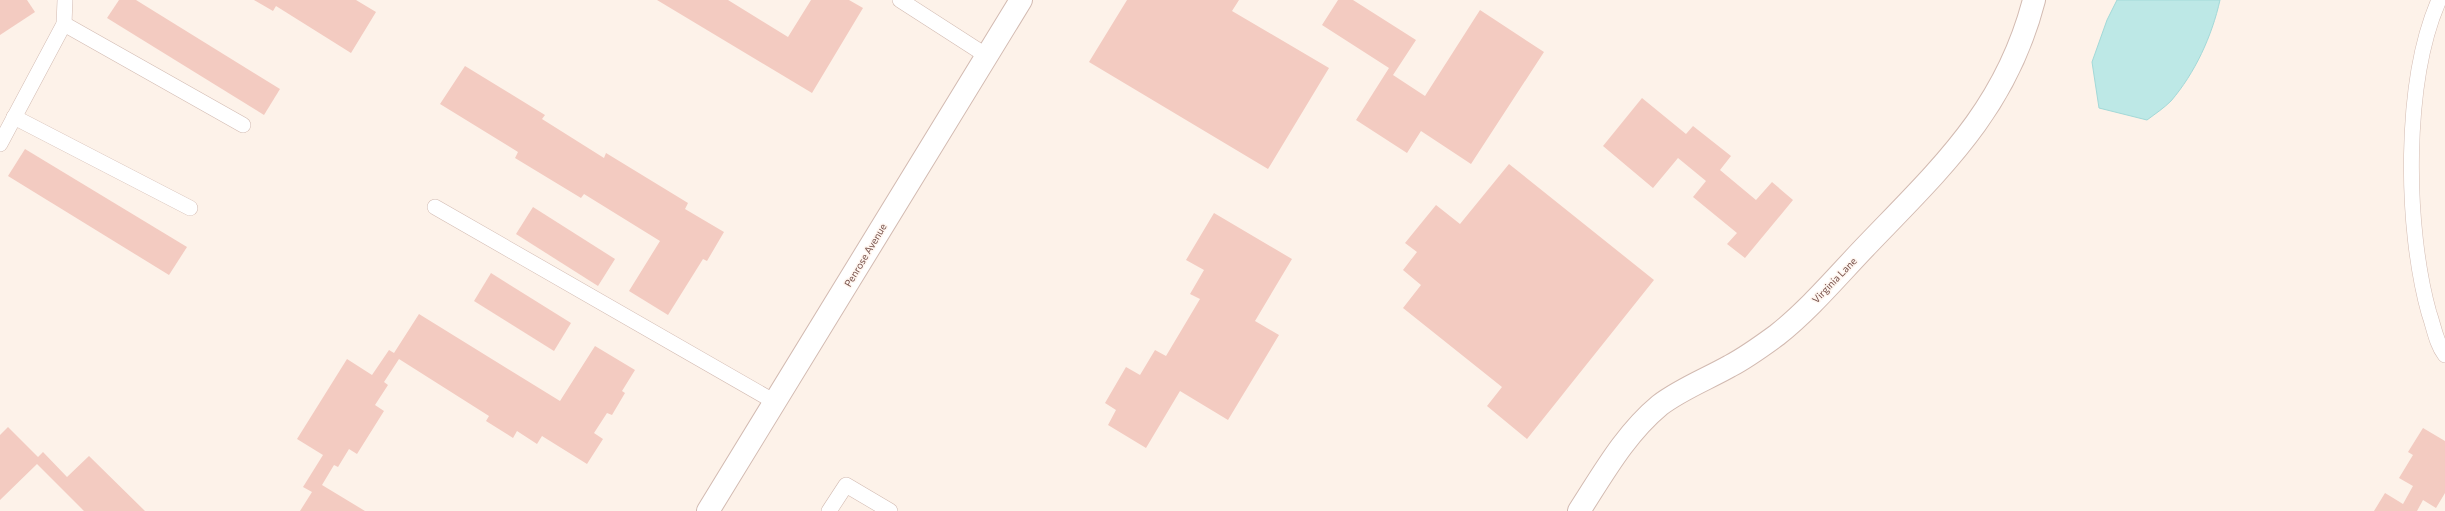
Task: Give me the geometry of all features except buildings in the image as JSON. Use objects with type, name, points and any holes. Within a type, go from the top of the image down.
[{"type":"street","name":"Penrose Avenue","points":[[708,511],[1021,0]]},
{"type":"street","name":"Virginia Lane","points":[[1579,511],[1619,448],[1646,418],[1661,404],[1707,377],[1729,367],[1778,334],[1808,307],[1964,142],[2005,80],[2028,24],[2034,0]]},
{"type":"lane","points":[[0,144],[64,24],[65,0]]},
{"type":"lane","points":[[900,0],[987,56]]},
{"type":"lane","points":[[2439,0],[2431,19],[2415,97],[2411,210],[2424,296],[2439,347],[2445,355]]},
{"type":"lane","points":[[64,24],[243,125]]},
{"type":"lane","points":[[14,117],[190,208]]},
{"type":"lane","points":[[435,207],[775,402]]},
{"type":"lane","points":[[829,511],[846,485],[890,511]]},
{"type":"water","points":[[2117,0],[2220,0],[2217,14],[2202,54],[2188,78],[2171,101],[2147,120],[2099,108],[2092,62],[2107,20]]}]
